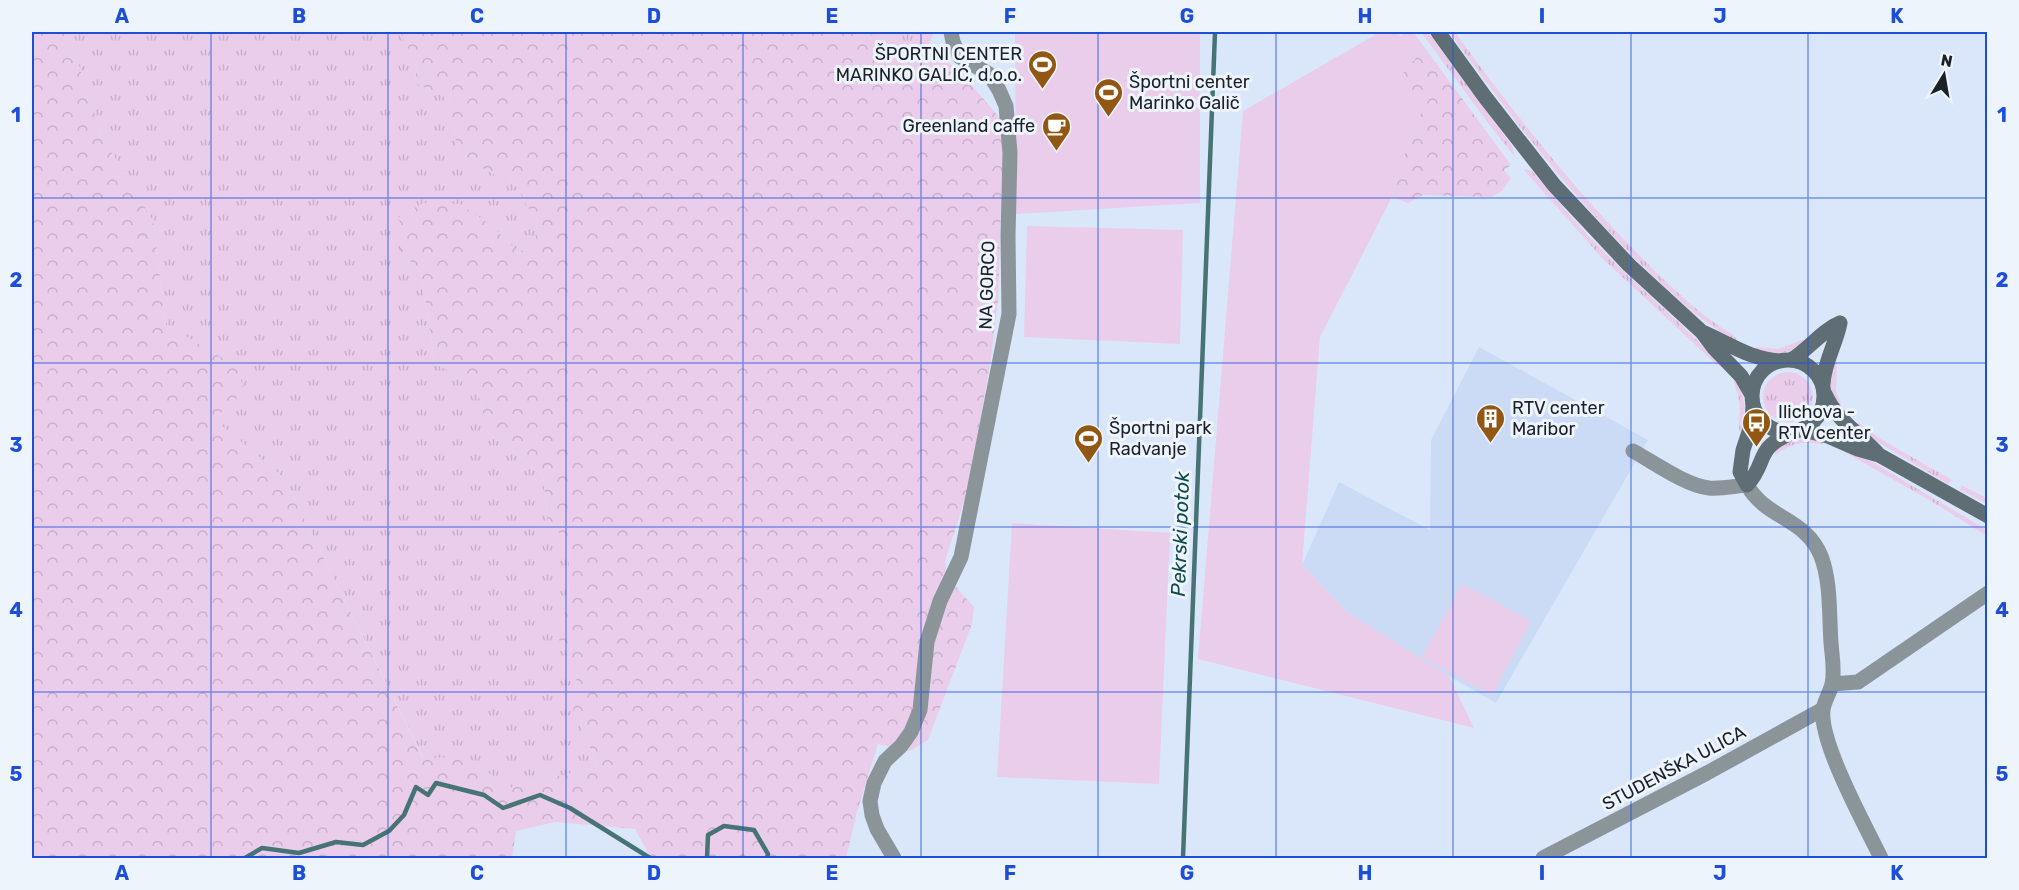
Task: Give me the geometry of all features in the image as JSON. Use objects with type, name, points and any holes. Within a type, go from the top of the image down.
[{"type":"main road","points":[[1438,32],[1498,114],[1562,193],[1629,265],[1702,332],[1741,376],[1758,417],[1767,426],[1778,431],[1828,436],[1879,455],[1988,516]]},
{"type":"main road","points":[[1840,323],[1828,357],[1824,389],[1819,416],[1797,432],[1778,439],[1769,446],[1759,463],[1757,474],[1747,485],[1740,472],[1743,450],[1752,423],[1755,383],[1761,372],[1770,365],[1786,361],[1809,348],[1829,327],[1840,323]]},
{"type":"main road","points":[[1702,332],[1753,357],[1802,362],[1811,367],[1818,374],[1836,416],[1879,455]]},
{"type":"street","name":"NA GORCO","points":[[894,858],[877,830],[870,801],[874,783],[885,761],[901,746],[911,732],[920,710],[927,642],[940,601],[961,557],[1010,314],[1008,236],[1010,153],[1006,106],[989,74],[960,57],[951,32]]},
{"type":"street","points":[[1633,451],[1702,487],[1747,485],[1762,505],[1799,526],[1817,548],[1826,578],[1833,658],[1832,684],[1823,709],[1826,733],[1838,768],[1881,858]]},
{"type":"street","points":[[1832,684],[1858,682],[1988,593]]},
{"type":"street","name":"STUDENŠKA ULICA","points":[[1543,858],[1707,773],[1823,709]]},
{"type":"shaded area","points":[[1479,347],[1648,440],[1496,703],[1347,612],[1302,565],[1339,482],[1430,530],[1431,440]]},
{"type":"green space","points":[[32,32],[68,32],[102,136],[153,221],[166,325],[235,365],[245,391],[214,419],[284,478],[423,758],[466,757],[510,788],[598,766],[573,710],[577,672],[553,629],[568,609],[570,543],[548,523],[543,475],[488,433],[478,392],[435,363],[421,272],[401,252],[399,217],[423,203],[460,204],[492,226],[518,252],[529,249],[535,239],[537,224],[516,186],[458,155],[449,99],[415,83],[417,66],[400,32],[853,32],[928,47],[968,81],[1000,118],[1003,145],[998,300],[991,359],[968,490],[945,561],[947,577],[974,607],[972,624],[928,740],[910,751],[878,744],[857,812],[846,858],[651,858],[635,829],[555,822],[516,831],[512,858],[32,858]]},
{"type":"green space","points":[[68,32],[400,32],[417,66],[415,83],[449,99],[458,155],[516,186],[537,224],[535,239],[529,249],[518,252],[492,226],[401,252],[421,272],[435,363],[478,392],[488,433],[543,475],[548,523],[570,543],[568,609],[553,629],[577,672],[573,710],[598,766],[510,788],[466,757],[424,759],[284,478],[214,419],[235,365],[166,325],[153,221],[102,136]]},
{"type":"green space","points":[[853,32],[934,32],[928,47]]},
{"type":"green space","name":"Športni center Marinko Galič","points":[[1015,32],[1200,32],[1200,203],[1016,214]]},
{"type":"green space","points":[[1380,32],[1393,32],[1401,36],[1405,32],[1413,32],[1425,48],[1403,72],[1421,113],[1396,175],[1392,197],[1320,337],[1302,565],[1347,612],[1449,676],[1474,728],[1198,659],[1243,111]]},
{"type":"green space","points":[[1421,32],[1428,32],[1513,147],[1514,156],[1488,123]]},
{"type":"green space","points":[[1449,32],[1455,32],[1527,128],[1604,218],[1674,289],[1703,315],[1733,335],[1738,343],[1712,327],[1688,308],[1616,239],[1541,153]]},
{"type":"green space","points":[[1425,48],[1511,165],[1504,170],[1511,178],[1502,191],[1491,197],[1423,195],[1408,203],[1392,197],[1396,175],[1421,113],[1403,72]]},
{"type":"green space","points":[[1525,169],[1532,171],[1608,256],[1685,328],[1722,367],[1717,365],[1602,258]]},
{"type":"green space","points":[[1027,226],[1183,230],[1180,344],[1024,337]]},
{"type":"green space","points":[[1802,340],[1806,342],[1781,353],[1769,353],[1754,348],[1778,349]]},
{"type":"green space","points":[[1836,361],[1836,391],[1844,413],[1830,388]]},
{"type":"green space","points":[[1788,372],[1806,379],[1813,397],[1806,415],[1788,422],[1770,415],[1763,397],[1770,379]]},
{"type":"green space","points":[[1734,378],[1741,391],[1744,404],[1742,434],[1739,430],[1738,394]]},
{"type":"green space","points":[[1855,423],[1859,423],[1882,440],[1952,480],[1948,484],[1869,437]]},
{"type":"green space","points":[[1810,438],[1826,442],[1798,444],[1787,447],[1777,454],[1772,453],[1790,441]]},
{"type":"green space","points":[[1839,449],[1859,454],[1987,530],[1987,536],[1931,501]]},
{"type":"green space","points":[[1961,485],[1987,498],[1987,504],[1960,490]]},
{"type":"green space","points":[[1012,523],[1170,533],[1159,784],[997,777]]},
{"type":"green space","points":[[1462,584],[1531,621],[1492,695],[1422,657]]},
{"type":"waterway","name":"Pekrski potok","points":[[1183,858],[1215,32]]},
{"type":"waterway","points":[[245,858],[262,848],[299,853],[336,842],[363,845],[389,831],[404,815],[416,787],[428,795],[436,783],[484,795],[503,808],[540,795],[570,808],[650,858]]},
{"type":"waterway","points":[[707,858],[708,835],[724,826],[754,830],[768,854],[767,858]]},
{"type":"place","name":"ŠPORTNI CENTER MARINKO GALIĆ, d.o.o.","points":[[1043,90]]},
{"type":"place","name":"Športni center Marinko Galič","points":[[1108,118]]},
{"type":"place","name":"Greenland caffe","points":[[1056,152]]},
{"type":"place","name":"RTV center Maribor","points":[[1491,444]]},
{"type":"place","name":"Ilichova - RTV center","points":[[1757,448]]},
{"type":"place","name":"Športni park Radvanje","points":[[1088,464]]}]
